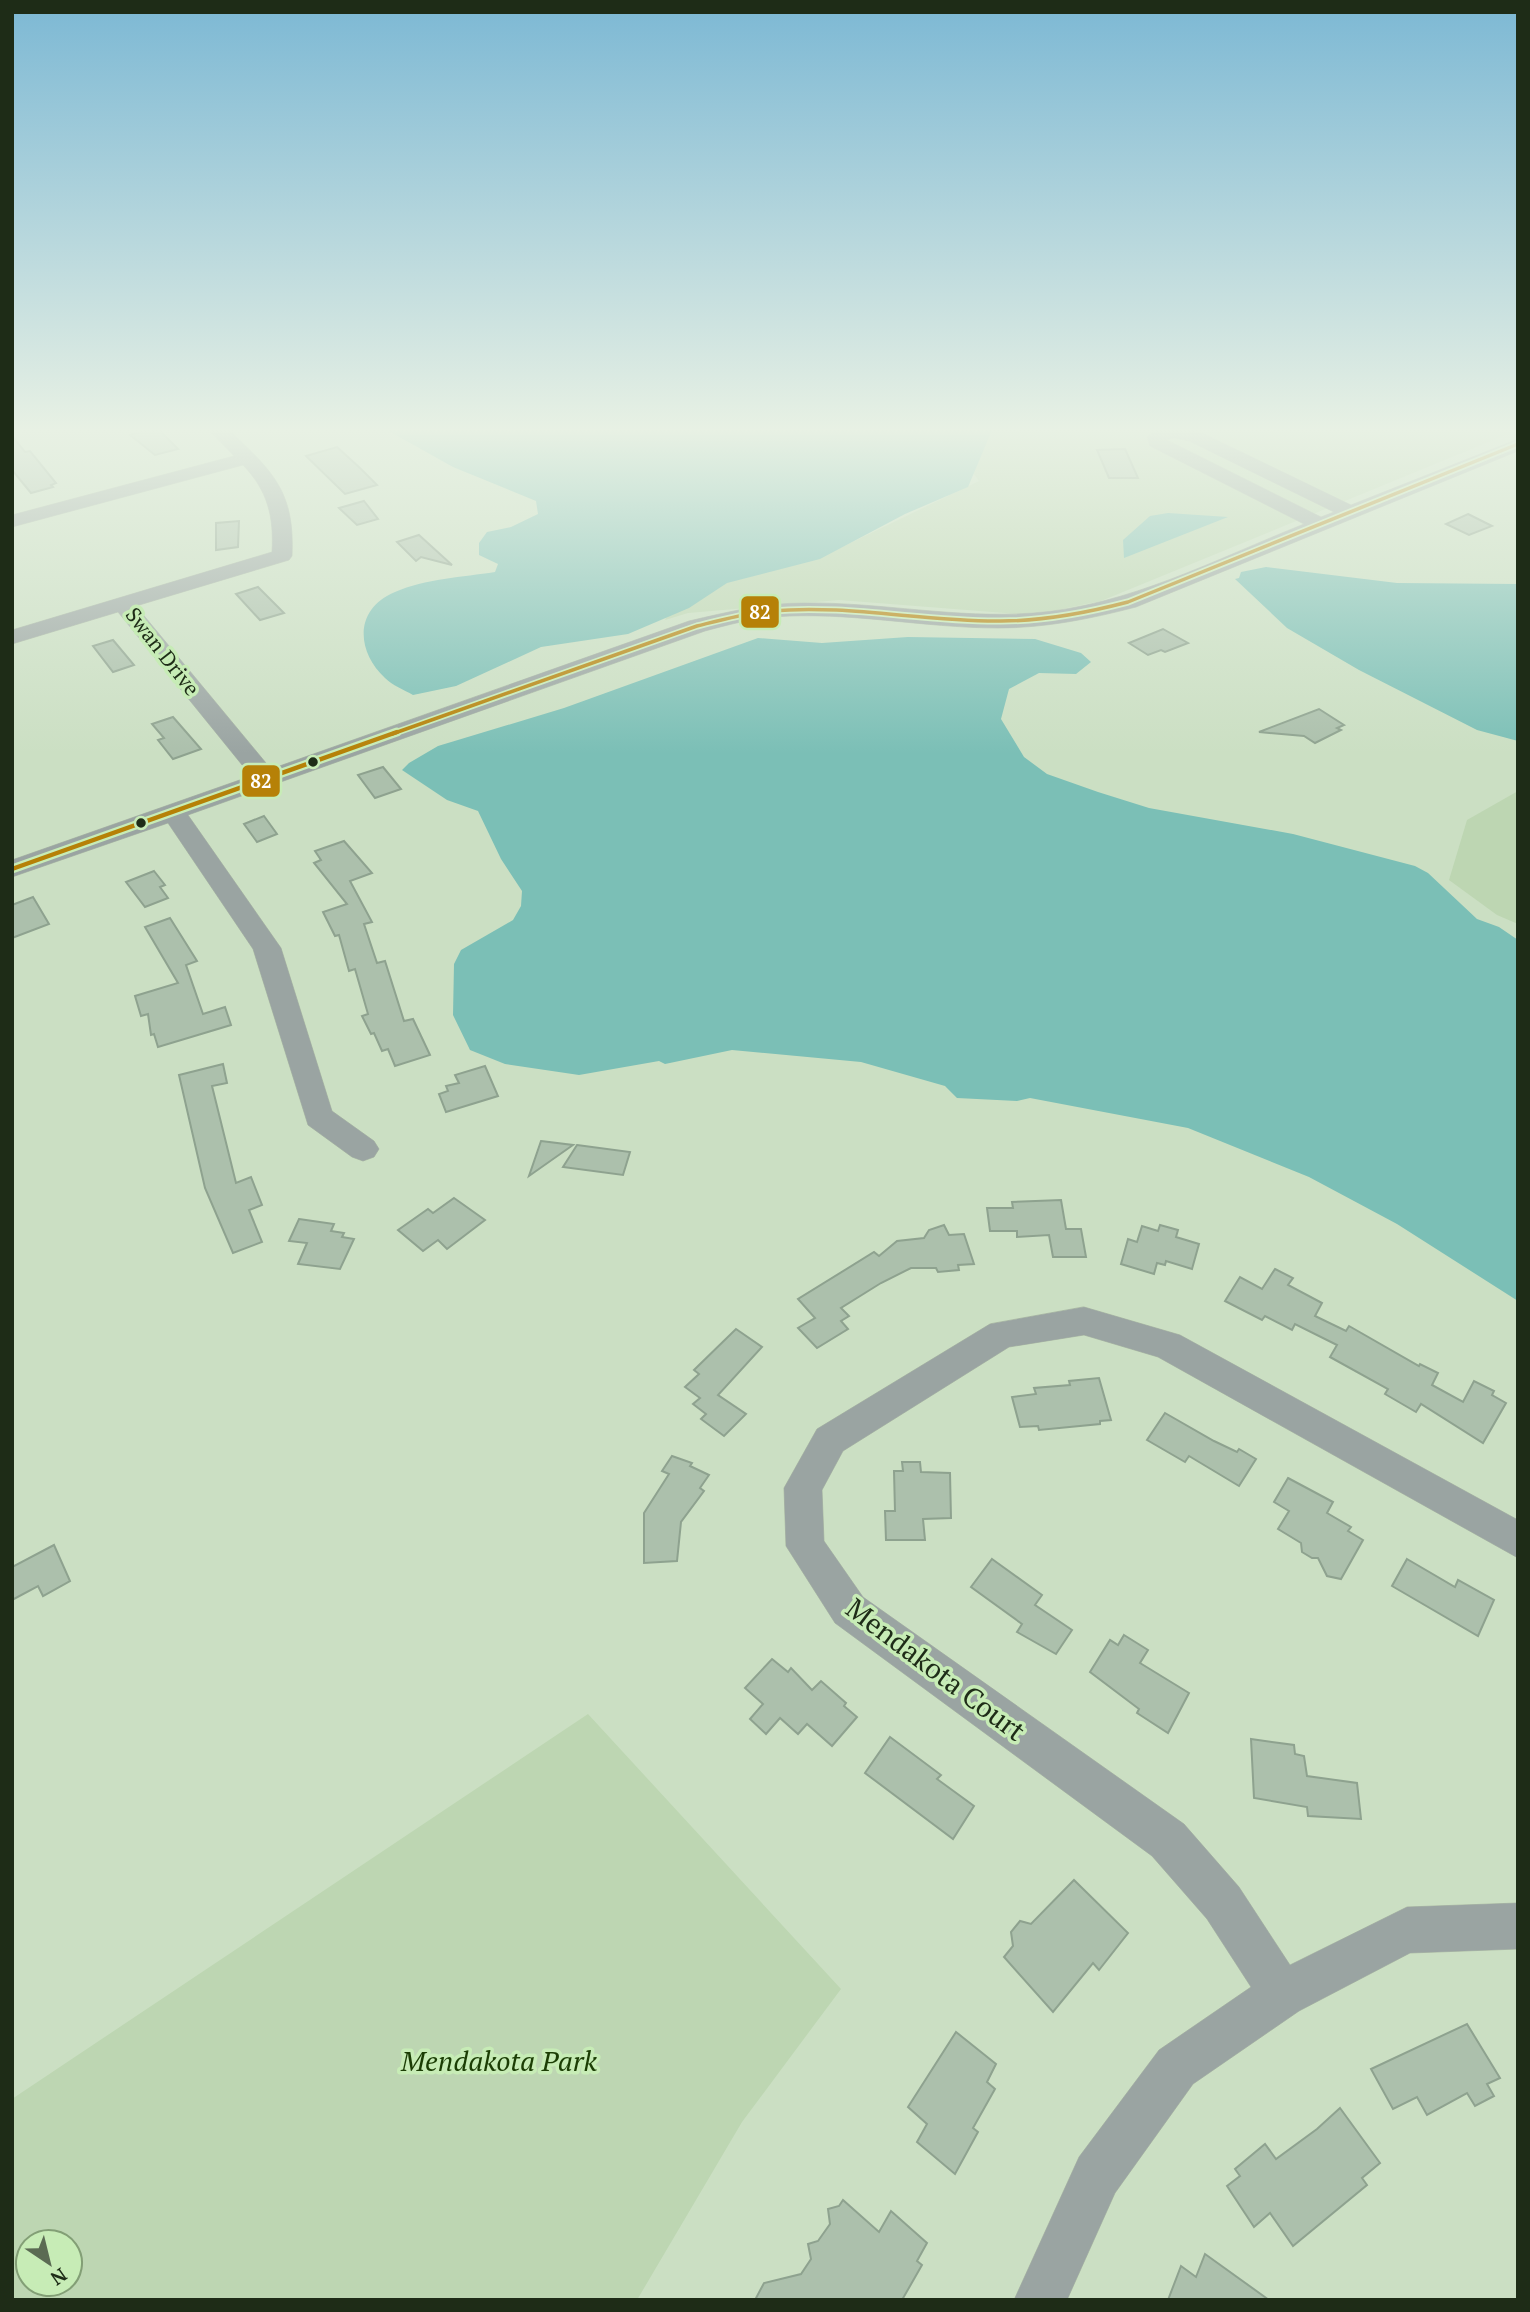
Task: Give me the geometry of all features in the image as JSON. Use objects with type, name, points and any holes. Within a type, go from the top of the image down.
[{"type":"street","name":"Swan Drive","points":[[266,779],[123,604],[282,556],[284,538]]},
{"type":"street","points":[[12,869],[697,626],[740,615],[818,609],[979,621],[1046,620],[1089,613],[1128,602],[1286,538]]},
{"type":"street","points":[[12,637],[123,604]]},
{"type":"street","points":[[173,812],[267,948],[319,1117],[363,1149]]},
{"type":"street","name":"Mendakota Court","points":[[1282,1994],[1223,1903],[1168,1840],[849,1610],[804,1546],[803,1488],[830,1440],[957,1360],[1002,1334],[1084,1321],[1168,1345],[1518,1540]]},
{"type":"street","points":[[1040,2300],[1097,2175],[1176,2067],[1282,1994],[1407,1930],[1518,1926]]},
{"type":"green space","points":[[861,538],[1255,538],[1101,601],[1057,610],[1019,614],[839,600],[688,613],[665,620],[684,581],[842,547]]},
{"type":"green space","points":[[1518,791],[1518,924],[1497,915],[1449,880],[1467,820]]},
{"type":"green space","name":"Mendakota Park","points":[[588,1714],[841,1989],[742,2122],[637,2300],[12,2300],[12,2099]]},
{"type":"water","points":[[483,538],[860,538],[820,559],[727,583],[689,608],[628,634],[541,647],[456,686],[413,695],[388,681],[375,667],[365,643],[366,620],[382,599],[395,592],[444,579],[495,572],[498,564],[479,555],[479,543]]},
{"type":"water","points":[[1125,538],[1175,538],[1124,558],[1123,540]]},
{"type":"water","points":[[1266,567],[1397,583],[1518,584],[1518,741],[1477,730],[1359,670],[1287,628],[1235,579],[1239,578],[1241,572]]},
{"type":"water","points":[[908,637],[1035,639],[1081,653],[1091,662],[1076,674],[1039,673],[1009,689],[1001,719],[1024,757],[1047,774],[1149,808],[1293,834],[1415,866],[1428,873],[1477,919],[1499,927],[1518,940],[1518,1301],[1397,1224],[1309,1177],[1188,1128],[1030,1098],[1017,1101],[957,1098],[945,1086],[861,1062],[732,1050],[665,1064],[659,1061],[579,1075],[505,1064],[470,1050],[453,1015],[454,964],[461,950],[513,920],[521,906],[522,891],[501,859],[478,811],[447,800],[402,770],[409,763],[438,746],[564,708],[758,638],[822,643]]},
{"type":"building","points":[[216,538],[238,538],[238,547],[216,550]]},
{"type":"building","points":[[422,538],[452,565],[421,557],[416,561],[397,542]]},
{"type":"building","points":[[258,587],[284,613],[260,620],[236,594]]},
{"type":"building","points":[[1163,629],[1188,643],[1148,655],[1129,643]]},
{"type":"building","points":[[113,640],[134,665],[113,672],[93,646]]},
{"type":"building","points":[[1319,709],[1344,725],[1337,728],[1341,730],[1315,743],[1304,736],[1259,732]]},
{"type":"building","points":[[173,717],[201,749],[173,759],[158,740],[164,738],[152,724]]},
{"type":"building","points":[[383,767],[401,789],[375,798],[358,775]]},
{"type":"building","points":[[264,816],[277,834],[257,842],[244,824]]},
{"type":"building","points":[[344,841],[372,873],[350,881],[372,922],[364,924],[377,963],[385,961],[404,1021],[413,1019],[430,1055],[395,1066],[388,1049],[382,1051],[362,1016],[368,1014],[355,969],[349,971],[339,935],[335,936],[323,912],[347,904],[314,863],[321,860],[315,851]]},
{"type":"building","points":[[154,871],[165,885],[160,887],[168,898],[145,907],[126,882]]},
{"type":"building","points":[[33,897],[49,924],[12,938],[12,905]]},
{"type":"building","points":[[170,918],[197,961],[186,965],[203,1014],[225,1007],[231,1025],[158,1047],[154,1034],[151,1035],[148,1014],[141,1016],[135,996],[178,983],[145,927]]},
{"type":"building","points":[[223,1064],[227,1083],[212,1086],[236,1183],[251,1177],[262,1205],[249,1210],[262,1242],[233,1253],[205,1188],[179,1075]]},
{"type":"building","points":[[485,1066],[498,1096],[446,1112],[439,1094],[448,1091],[446,1086],[459,1083],[455,1075]]},
{"type":"building","points":[[541,1141],[573,1145],[529,1176]]},
{"type":"building","points":[[577,1145],[630,1152],[623,1175],[563,1167]]},
{"type":"building","points":[[454,1198],[485,1220],[447,1249],[438,1240],[423,1251],[398,1230],[428,1209],[433,1213]]},
{"type":"building","points":[[1061,1200],[1066,1229],[1081,1229],[1086,1257],[1053,1257],[1049,1235],[1017,1237],[1017,1231],[990,1231],[987,1208],[1013,1208],[1012,1202]]},
{"type":"building","points":[[299,1219],[334,1224],[331,1231],[344,1233],[342,1237],[354,1239],[340,1269],[298,1264],[307,1243],[289,1241]]},
{"type":"building","points":[[944,1225],[949,1235],[964,1234],[974,1264],[958,1265],[959,1270],[938,1272],[936,1268],[911,1268],[881,1283],[841,1308],[849,1316],[841,1321],[848,1329],[817,1348],[798,1328],[815,1318],[798,1299],[874,1252],[879,1256],[897,1241],[924,1238],[929,1230]]},
{"type":"building","points":[[1160,1225],[1178,1230],[1176,1237],[1199,1244],[1192,1269],[1166,1261],[1165,1265],[1157,1263],[1154,1274],[1121,1264],[1128,1239],[1137,1242],[1142,1226],[1158,1231]]},
{"type":"building","points":[[1275,1269],[1293,1278],[1288,1285],[1322,1303],[1315,1316],[1346,1331],[1349,1326],[1419,1366],[1420,1364],[1438,1373],[1432,1385],[1463,1402],[1474,1381],[1494,1391],[1492,1395],[1506,1403],[1483,1443],[1421,1404],[1416,1412],[1385,1394],[1388,1389],[1330,1357],[1337,1345],[1295,1324],[1292,1330],[1265,1316],[1262,1320],[1225,1301],[1240,1277],[1262,1289]]},
{"type":"building","points":[[736,1329],[762,1347],[718,1395],[746,1414],[724,1436],[701,1419],[706,1414],[693,1404],[700,1398],[685,1387],[699,1374],[694,1370]]},
{"type":"building","points":[[1099,1378],[1111,1420],[1100,1421],[1100,1424],[1039,1430],[1038,1426],[1020,1427],[1012,1397],[1036,1394],[1034,1388],[1070,1385],[1069,1381]]},
{"type":"building","points":[[1165,1413],[1214,1441],[1237,1452],[1239,1449],[1256,1459],[1239,1486],[1189,1456],[1185,1462],[1147,1440]]},
{"type":"building","points":[[672,1456],[692,1463],[690,1466],[709,1475],[700,1488],[704,1491],[681,1522],[677,1561],[644,1563],[644,1513],[669,1474],[662,1471]]},
{"type":"building","points":[[902,1462],[920,1462],[921,1472],[950,1473],[951,1518],[923,1519],[925,1540],[886,1540],[885,1511],[895,1511],[894,1471],[903,1471]]},
{"type":"building","points":[[1288,1478],[1333,1502],[1327,1513],[1351,1527],[1348,1531],[1363,1540],[1341,1579],[1327,1576],[1318,1558],[1312,1558],[1302,1552],[1301,1543],[1278,1529],[1289,1511],[1274,1502]]},
{"type":"building","points":[[54,1545],[70,1581],[43,1596],[38,1586],[12,1600],[12,1567]]},
{"type":"building","points":[[992,1559],[1042,1595],[1035,1605],[1072,1630],[1056,1654],[1017,1632],[1022,1624],[971,1587]]},
{"type":"building","points":[[1407,1559],[1455,1587],[1458,1580],[1494,1600],[1478,1636],[1392,1586]]},
{"type":"building","points":[[1124,1635],[1148,1650],[1140,1663],[1189,1693],[1168,1733],[1137,1713],[1139,1709],[1090,1672],[1110,1640],[1118,1645]]},
{"type":"building","points":[[772,1659],[788,1672],[791,1668],[812,1690],[821,1681],[846,1703],[844,1706],[857,1717],[832,1746],[807,1724],[798,1734],[780,1718],[766,1734],[750,1719],[763,1704],[745,1688]]},
{"type":"building","points":[[890,1737],[941,1775],[937,1779],[974,1806],[953,1839],[865,1773]]},
{"type":"building","points":[[1251,1739],[1294,1745],[1295,1754],[1304,1756],[1307,1776],[1357,1783],[1361,1819],[1308,1816],[1307,1807],[1254,1798]]},
{"type":"building","points":[[1074,1880],[1128,1933],[1099,1970],[1093,1963],[1053,2012],[1004,1957],[1013,1946],[1011,1932],[1020,1921],[1031,1924]]},
{"type":"building","points":[[1467,2024],[1500,2078],[1487,2084],[1494,2096],[1475,2106],[1467,2093],[1427,2115],[1417,2097],[1393,2109],[1371,2069]]},
{"type":"building","points":[[956,2032],[996,2064],[987,2082],[995,2089],[973,2128],[978,2132],[955,2174],[917,2142],[927,2124],[908,2107]]},
{"type":"building","points":[[1340,2108],[1380,2163],[1362,2178],[1367,2185],[1293,2246],[1270,2213],[1254,2227],[1227,2186],[1240,2176],[1235,2169],[1265,2144],[1276,2159]]},
{"type":"building","points":[[843,2200],[879,2232],[891,2211],[927,2243],[917,2261],[922,2265],[902,2300],[755,2300],[764,2283],[801,2274],[811,2259],[808,2244],[818,2241],[830,2224],[828,2209],[839,2206]]},
{"type":"building","points":[[1205,2254],[1269,2300],[1168,2300],[1181,2266],[1196,2277]]},
{"type":"transit line","name":"82","points":[[12,869],[697,626],[749,614],[806,609],[954,620],[1055,618],[1128,602],[1286,538]]}]
